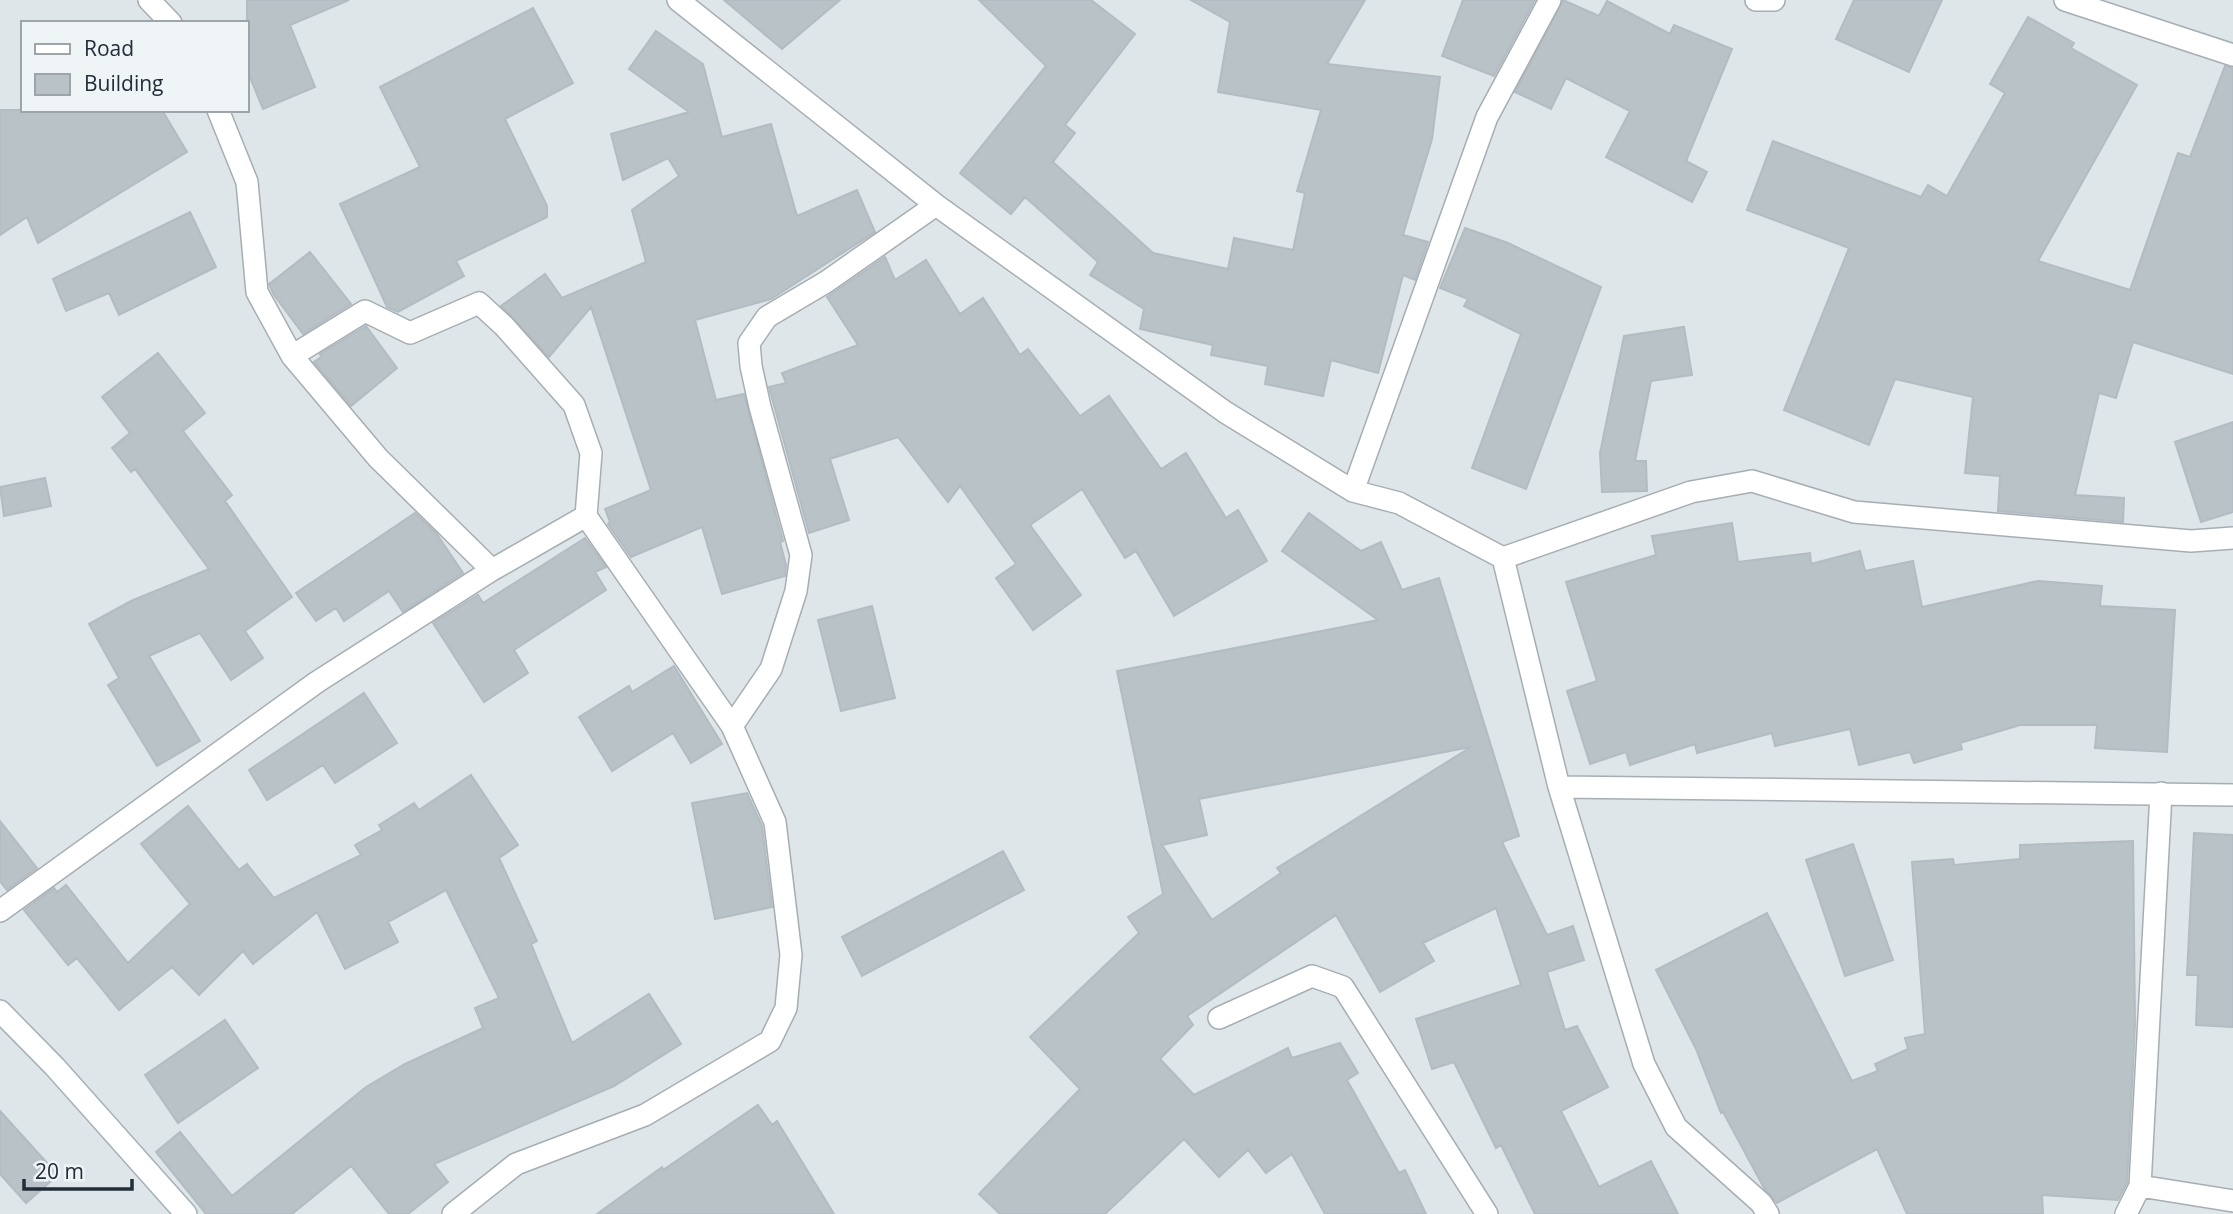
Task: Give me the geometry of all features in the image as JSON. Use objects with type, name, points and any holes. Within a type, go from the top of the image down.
[{"type":"street","points":[[149,0],[169,21]]},
{"type":"street","points":[[678,0],[936,205],[1224,412],[1353,491],[1399,503],[1503,558],[1690,492],[1752,481],[1854,512],[2191,541],[2233,538]]},
{"type":"street","points":[[1353,491],[1487,117],[1550,0]]},
{"type":"street","points":[[1756,0],[1774,0]]},
{"type":"street","points":[[2065,0],[2233,55]]},
{"type":"street","points":[[219,112],[247,182],[257,292],[292,356],[378,458],[492,570]]},
{"type":"street","points":[[732,726],[771,669],[796,591],[801,555],[760,407],[749,343],[767,317],[826,282],[936,205]]},
{"type":"street","points":[[292,356],[365,311],[410,333],[479,303],[504,326],[574,405],[591,453],[586,516],[732,726],[775,822],[789,941],[786,1008],[770,1041],[645,1115],[516,1164],[453,1214]]},
{"type":"street","points":[[0,911],[317,682],[492,570],[586,516]]},
{"type":"street","points":[[1503,558],[1559,787],[1644,1064],[1676,1127],[1761,1203],[1768,1214]]},
{"type":"street","points":[[1559,787],[2233,795]]},
{"type":"street","points":[[2126,1214],[2140,1186],[2161,793]]},
{"type":"street","points":[[1219,1018],[1312,976],[1343,987],[1487,1214]]},
{"type":"street","points":[[0,1011],[55,1067],[186,1214]]},
{"type":"street","points":[[2140,1186],[2233,1201]]},
{"type":"building","points":[[247,0],[349,0],[290,25],[315,87],[263,109],[248,72]]},
{"type":"building","points":[[724,0],[840,0],[782,49]]},
{"type":"building","points":[[979,0],[1091,0],[1135,34],[1065,125],[1075,133],[1053,162],[1153,253],[1228,269],[1234,238],[1293,250],[1305,193],[1297,191],[1321,110],[1218,92],[1230,22],[1191,0],[1365,0],[1327,64],[1440,77],[1432,139],[1403,235],[1428,242],[1415,280],[1403,275],[1378,373],[1331,360],[1323,396],[1265,384],[1268,366],[1211,355],[1213,345],[1140,329],[1144,309],[1090,275],[1098,262],[1025,197],[1011,214],[960,173],[1046,66]]},
{"type":"building","points":[[1463,0],[1535,0],[1494,76],[1442,56]]},
{"type":"building","points":[[1563,0],[1599,16],[1607,1],[1670,34],[1674,25],[1732,49],[1686,161],[1707,172],[1692,202],[1606,157],[1630,111],[1566,78],[1551,109],[1515,92]]},
{"type":"building","points":[[1854,0],[1942,0],[1909,72],[1836,39]]},
{"type":"building","points":[[533,8],[573,83],[505,119],[547,206],[547,217],[456,261],[464,276],[398,312],[387,307],[340,204],[420,167],[380,87]]},
{"type":"building","points":[[2028,17],[2074,43],[2071,48],[2137,85],[2038,261],[2130,290],[2178,153],[2190,157],[2225,66],[2233,68],[2233,374],[2133,342],[2116,398],[2099,393],[2075,495],[2124,498],[2123,522],[1998,511],[2000,476],[1965,473],[1973,397],[1895,379],[1869,445],[1784,410],[1849,248],[1747,210],[1773,141],[1921,197],[1928,185],[1947,196],[2005,93],[1990,84]]},
{"type":"building","points":[[656,31],[703,64],[722,137],[771,124],[797,216],[857,190],[875,232],[771,299],[695,320],[716,400],[744,394],[783,541],[780,542],[786,565],[785,576],[722,594],[702,527],[631,557],[608,524],[610,522],[605,509],[651,490],[591,307],[549,357],[501,306],[545,274],[562,298],[646,262],[632,210],[679,176],[668,158],[623,180],[611,134],[689,112],[629,69]]},
{"type":"building","points":[[0,110],[163,112],[187,152],[38,243],[27,217],[0,235]]},
{"type":"building","points":[[190,212],[216,267],[119,315],[109,293],[66,311],[53,279]]},
{"type":"building","points":[[1465,228],[1508,243],[1601,287],[1526,489],[1472,468],[1521,334],[1464,306],[1468,299],[1440,288]]},
{"type":"building","points":[[310,252],[351,304],[303,334],[269,284]]},
{"type":"building","points":[[885,257],[895,280],[926,260],[960,314],[983,298],[1020,355],[1028,349],[1080,416],[1109,396],[1161,469],[1186,453],[1226,518],[1238,510],[1267,561],[1174,616],[1136,551],[1125,558],[1082,489],[1030,525],[1081,595],[1033,630],[996,578],[1016,564],[960,486],[948,502],[898,437],[830,459],[849,520],[809,533],[769,387],[786,383],[782,373],[858,345],[827,297]]},
{"type":"building","points":[[366,326],[397,368],[351,406],[314,362],[321,357],[320,354]]},
{"type":"building","points":[[1684,327],[1692,375],[1651,381],[1635,461],[1646,461],[1647,491],[1602,492],[1600,453],[1624,336]]},
{"type":"building","points":[[158,353],[205,413],[183,431],[232,495],[225,501],[292,597],[245,631],[263,658],[231,680],[200,633],[149,656],[200,741],[157,766],[108,685],[119,678],[89,624],[131,601],[209,569],[135,469],[131,472],[112,448],[130,433],[102,397]]},
{"type":"building","points":[[2233,422],[2233,512],[2201,522],[2175,442]]},
{"type":"building","points":[[45,478],[51,506],[4,516],[0,487]]},
{"type":"building","points":[[415,513],[436,533],[463,573],[403,612],[389,591],[344,621],[336,608],[316,621],[296,593]]},
{"type":"building","points":[[1309,513],[1361,551],[1381,542],[1402,590],[1439,578],[1519,836],[1502,842],[1547,935],[1573,926],[1584,960],[1547,972],[1565,1030],[1577,1026],[1608,1087],[1561,1111],[1599,1187],[1651,1161],[1678,1214],[1535,1214],[1501,1145],[1496,1148],[1454,1062],[1432,1069],[1416,1019],[1521,985],[1496,908],[1423,943],[1434,961],[1380,992],[1336,915],[1187,1016],[1193,1025],[1160,1059],[1194,1095],[1288,1048],[1292,1058],[1340,1043],[1358,1073],[1347,1080],[1399,1173],[1405,1170],[1426,1214],[1325,1214],[1292,1154],[1266,1173],[1248,1150],[1219,1177],[1184,1139],[1105,1214],[1000,1214],[979,1194],[1080,1089],[1030,1037],[1139,933],[1128,917],[1163,894],[1117,671],[1378,620],[1282,551]],"holes":[[[1471,747],[1277,868],[1281,873],[1212,920],[1162,845],[1207,835],[1199,799]]]},
{"type":"building","points":[[1732,523],[1738,562],[1810,553],[1811,564],[1860,551],[1865,571],[1913,561],[1922,607],[2038,581],[2102,586],[2100,606],[2175,610],[2167,752],[2095,748],[2097,725],[2020,725],[1960,743],[1962,749],[1914,763],[1910,752],[1859,765],[1850,729],[1775,746],[1772,733],[1697,753],[1695,744],[1630,765],[1626,752],[1590,764],[1567,691],[1597,681],[1566,582],[1656,555],[1652,536]]},
{"type":"building","points":[[585,538],[606,567],[595,572],[606,590],[514,650],[528,673],[484,702],[433,623],[478,595],[483,603]]},
{"type":"building","points":[[872,606],[895,698],[841,711],[818,620]]},
{"type":"building","points":[[674,666],[722,744],[691,763],[673,733],[612,771],[579,717],[629,686],[632,692]]},
{"type":"building","points":[[364,693],[397,743],[335,783],[323,765],[267,800],[249,770]]},
{"type":"building","points":[[471,775],[518,845],[499,858],[537,941],[531,944],[572,1043],[649,994],[681,1044],[614,1086],[434,1164],[448,1182],[408,1214],[389,1214],[351,1166],[292,1214],[206,1214],[156,1152],[180,1132],[232,1196],[366,1087],[405,1064],[483,1028],[475,1008],[499,998],[446,890],[388,922],[398,942],[345,969],[317,912],[253,964],[243,951],[199,995],[172,967],[119,1010],[77,958],[68,965],[24,910],[54,888],[57,892],[66,885],[128,963],[190,904],[141,844],[188,806],[239,870],[247,864],[274,898],[361,855],[355,845],[382,830],[379,825],[414,803],[419,810]]},
{"type":"building","points":[[747,793],[762,826],[772,907],[715,919],[692,803]]},
{"type":"building","points":[[0,821],[37,868],[7,890],[0,881]]},
{"type":"building","points":[[2194,833],[2233,835],[2233,1027],[2196,1025],[2198,975],[2187,975]]},
{"type":"building","points":[[2133,841],[2135,1025],[2127,1183],[2118,1200],[2042,1195],[2043,1214],[1907,1214],[1877,1149],[1777,1203],[1764,1188],[1723,1112],[1721,1113],[1696,1049],[1656,970],[1767,913],[1852,1081],[1878,1071],[1875,1064],[1908,1049],[1905,1038],[1925,1034],[1912,862],[1953,859],[1954,865],[2020,859],[2020,845]]},
{"type":"building","points":[[1853,844],[1893,960],[1845,976],[1806,860]]},
{"type":"building","points":[[1003,851],[1024,890],[862,976],[842,937]]},
{"type":"building","points":[[225,1020],[258,1068],[178,1123],[145,1075]]},
{"type":"building","points":[[758,1105],[772,1125],[777,1121],[834,1214],[597,1214],[662,1167],[663,1170]]},
{"type":"building","points":[[0,1111],[58,1175],[26,1203],[0,1174]]}]
